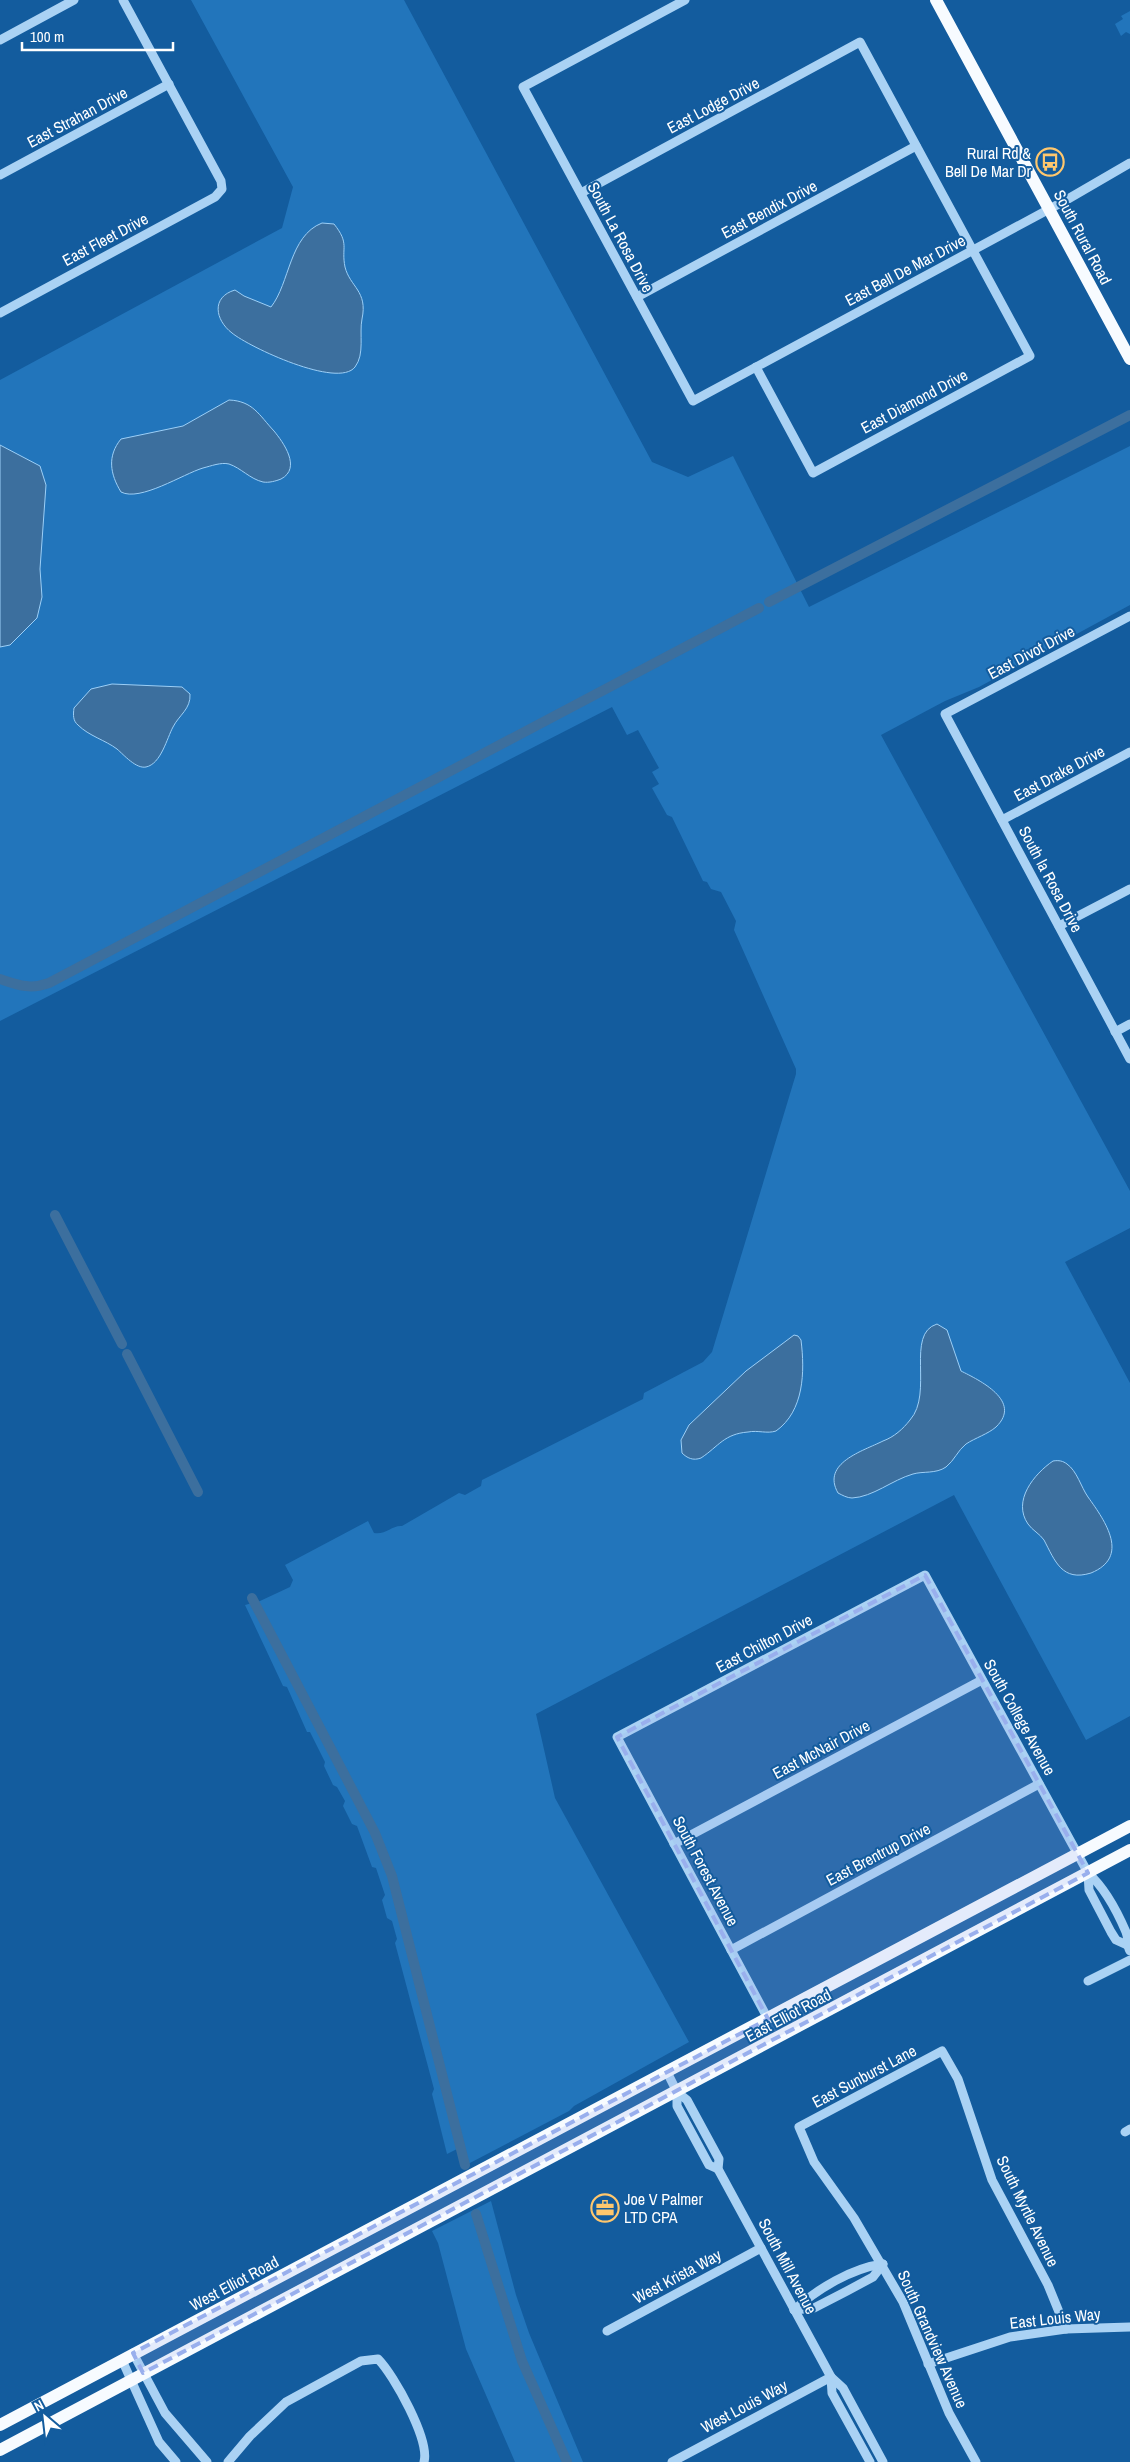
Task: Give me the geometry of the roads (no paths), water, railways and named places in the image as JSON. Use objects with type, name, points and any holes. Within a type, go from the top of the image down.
[{"type":"main road","name":"South Rural Road","points":[[936,0],[1130,359]]},
{"type":"main road","name":"East Elliot Road","points":[[483,2171],[1130,1826]]},
{"type":"main road","name":"East Elliot Road","points":[[143,2373],[460,2207],[1130,1850]]},
{"type":"main road","name":"West Elliot Road","points":[[0,2425],[483,2171]]},
{"type":"main road","points":[[0,2450],[143,2373]]},
{"type":"street","points":[[0,40],[74,0]]},
{"type":"street","points":[[123,0],[169,84]]},
{"type":"street","name":"South La Rosa Drive","points":[[685,0],[523,87],[693,401]]},
{"type":"street","name":"East Lodge Drive","points":[[581,193],[860,42],[916,146]]},
{"type":"street","name":"East Strahan Drive","points":[[0,175],[169,84]]},
{"type":"street","name":"East Fleet Drive","points":[[0,313],[214,197],[222,189],[221,181],[169,84]]},
{"type":"street","points":[[916,146],[972,250]]},
{"type":"street","name":"East Bendix Drive","points":[[637,297],[916,146]]},
{"type":"street","name":"East Bell De Mar Drive","points":[[693,401],[1049,209],[1130,163]]},
{"type":"street","name":"East Diamond Drive","points":[[756,367],[813,473],[1030,356],[972,250]]},
{"type":"street","name":"East Divot Drive","points":[[945,714],[1130,616]]},
{"type":"street","name":"South la Rosa Drive","points":[[945,714],[1130,1059]]},
{"type":"street","name":"East Drake Drive","points":[[1002,820],[1130,752]]},
{"type":"street","points":[[1059,926],[1130,889]]},
{"type":"street","points":[[1116,1032],[1130,1024]]},
{"type":"street","name":"South College Avenue","points":[[925,1576],[1088,1873],[1100,1884],[1127,1935],[1128,1948]]},
{"type":"street","name":"East Chilton Drive","points":[[617,1738],[925,1576]]},
{"type":"street","name":"East McNair Drive","points":[[674,1844],[982,1680]]},
{"type":"street","name":"South Forest Avenue","points":[[617,1738],[768,2019]]},
{"type":"street","name":"East Brentrup Drive","points":[[731,1950],[1039,1784]]},
{"type":"street","name":"South College Avenue","points":[[1088,1873],[1089,1890],[1106,1922],[1116,1940],[1128,1948]]},
{"type":"street","points":[[1106,1922],[1117,1916]]},
{"type":"street","points":[[1088,1981],[1130,1960]]},
{"type":"street","name":"East Sunburst Lane","points":[[799,2127],[942,2051]]},
{"type":"street","name":"South Myrtle Avenue","points":[[942,2051],[958,2079],[992,2180],[1048,2285],[1066,2329]]},
{"type":"street","name":"South Mill Avenue","points":[[667,2072],[677,2092],[678,2108],[709,2165],[718,2169],[831,2377],[843,2388],[883,2462]]},
{"type":"street","name":"South Grandview Avenue","points":[[799,2127],[814,2162],[854,2218],[883,2264],[903,2302],[949,2413],[976,2462]]},
{"type":"street","name":"West Krista Way","points":[[607,2331],[761,2248]]},
{"type":"street","points":[[794,2310],[808,2298],[867,2266],[883,2264]]},
{"type":"street","points":[[794,2310],[814,2308],[848,2291],[873,2277],[883,2264]]},
{"type":"street","points":[[842,2279],[848,2291]]},
{"type":"street","name":"East Louis Way","points":[[928,2364],[1010,2337],[1066,2329],[1130,2327]]},
{"type":"street","points":[[128,2356],[143,2373],[174,2426],[207,2462]]},
{"type":"street","points":[[128,2356],[131,2379],[159,2442],[176,2462]]},
{"type":"street","points":[[228,2462],[250,2436],[286,2402],[361,2361],[378,2359],[390,2371],[426,2445],[425,2462]]},
{"type":"street","name":"South Mill Avenue","points":[[831,2377],[832,2393],[870,2462]]},
{"type":"street","name":"West Louis Way","points":[[672,2462],[831,2377]]},
{"type":"waterway","points":[[769,602],[1130,415]]},
{"type":"waterway","points":[[0,979],[18,985],[30,986],[49,983],[759,608]]},
{"type":"waterway","points":[[55,1215],[122,1344]]},
{"type":"waterway","points":[[127,1354],[198,1492]]},
{"type":"waterway","points":[[252,1598],[375,1833],[392,1876],[465,2165]]},
{"type":"waterway","points":[[476,2214],[522,2361],[567,2462]]},
{"type":"place","name":"Rural Rd & Bell De Mar Dr","points":[[1050,162]]},
{"type":"place","name":"Joe V Palmer LTD CPA","points":[[605,2208]]}]
